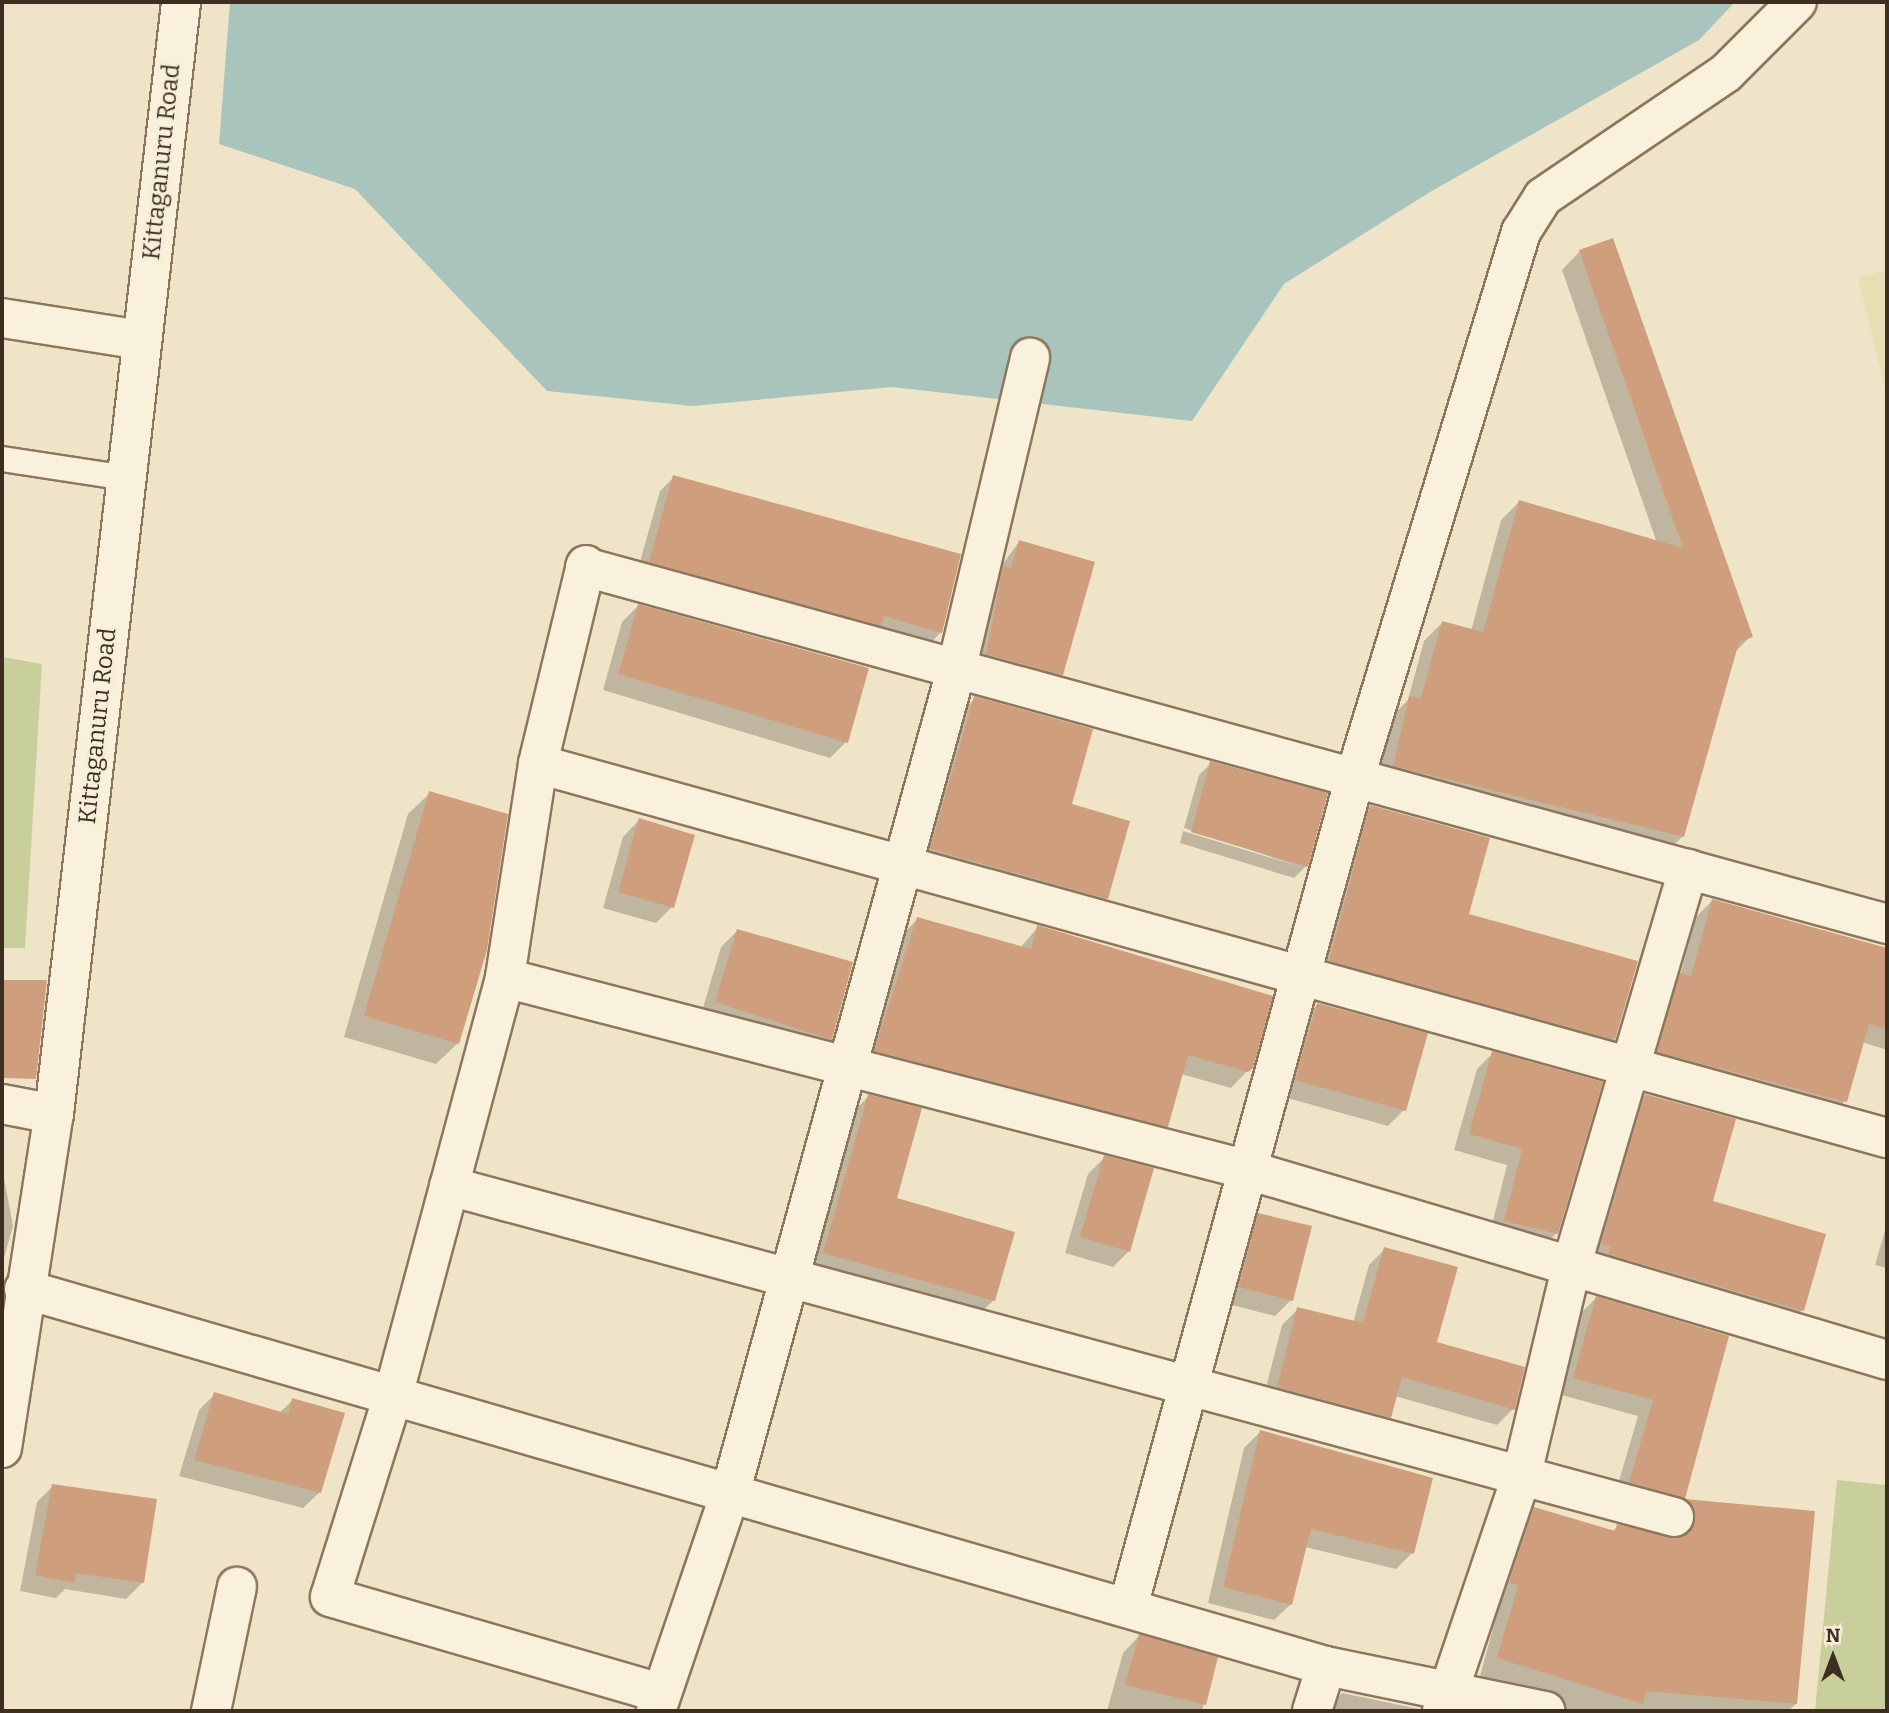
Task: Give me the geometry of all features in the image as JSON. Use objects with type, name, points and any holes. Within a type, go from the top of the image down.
[{"type":"street","name":"Kittaganuru Road","points":[[2,1448],[24,1289],[54,1114],[181,2]]},
{"type":"street","points":[[1128,1607],[1355,777],[1521,232],[1543,197],[1726,73],[1797,2]]},
{"type":"street","points":[[2,317],[141,340]]},
{"type":"street","points":[[1030,356],[957,667],[790,1278],[730,1494],[657,1702],[330,1597],[392,1399],[505,978],[538,764],[586,566],[957,667],[1887,924]]},
{"type":"street","points":[[538,764],[1887,1138]]},
{"type":"street","points":[[1444,1701],[1522,1474],[1572,1264],[1633,1068],[1688,869]]},
{"type":"street","points":[[505,978],[846,1070],[1248,1170],[1572,1264],[1887,1360]]},
{"type":"street","points":[[2,1104],[54,1114]]},
{"type":"street","points":[[449,1186],[1189,1382],[1674,1517]]},
{"type":"street","points":[[24,1289],[392,1399],[1128,1607],[1444,1701],[1545,1711]]},
{"type":"street","points":[[211,1711],[237,1587]]},
{"type":"street","points":[[1312,1711],[1326,1666]]},
{"type":"lane","points":[[2,459],[126,478]]},
{"type":"shaded area","points":[[1887,270],[1887,396],[1858,278]]},
{"type":"green space","points":[[2,657],[42,664],[25,948],[2,948]]},
{"type":"green space","points":[[1837,1480],[1887,1485],[1887,1711],[1815,1711]]},
{"type":"water","points":[[230,2],[1735,2],[1699,40],[1430,192],[1284,284],[1192,421],[892,387],[692,406],[547,391],[355,189],[219,144]]},
{"type":"building","points":[[1613,238],[1753,637],[1739,642],[1684,837],[1393,766],[1409,696],[1421,698],[1442,621],[1483,632],[1519,500],[1683,548],[1579,250]]},
{"type":"building","points":[[673,475],[961,554],[942,633],[884,616],[881,626],[649,562]]},
{"type":"building","points":[[1019,540],[1095,562],[1063,675],[986,654],[1003,566],[1011,568]]},
{"type":"building","points":[[638,604],[869,668],[848,743],[618,674]]},
{"type":"building","points":[[974,696],[1093,729],[1072,804],[1130,821],[1108,899],[930,849]]},
{"type":"building","points":[[1210,761],[1328,793],[1308,867],[1191,832]]},
{"type":"building","points":[[429,791],[508,814],[487,950],[459,1044],[364,1016]]},
{"type":"building","points":[[1370,805],[1490,838],[1469,914],[1638,961],[1615,1040],[1329,961]]},
{"type":"building","points":[[639,818],[695,835],[674,908],[618,892]]},
{"type":"building","points":[[1712,899],[1887,948],[1887,1029],[1869,1024],[1847,1102],[1657,1052],[1680,973],[1691,976]]},
{"type":"building","points":[[917,917],[1031,949],[1037,925],[1273,996],[1253,1068],[1248,1072],[1188,1055],[1168,1127],[874,1051]]},
{"type":"building","points":[[737,929],[853,962],[832,1040],[715,1002]]},
{"type":"building","points":[[2,980],[47,980],[36,1079],[2,1078]]},
{"type":"building","points":[[1317,1003],[1428,1033],[1406,1111],[1295,1080]]},
{"type":"building","points":[[1492,1051],[1603,1082],[1558,1234],[1504,1221],[1522,1149],[1469,1134]]},
{"type":"building","points":[[868,1094],[922,1108],[897,1198],[1015,1232],[995,1301],[823,1253]]},
{"type":"building","points":[[1645,1094],[1736,1119],[1713,1201],[1826,1234],[1804,1311],[1608,1254],[1610,1246],[1601,1244]]},
{"type":"building","points":[[1104,1155],[1154,1168],[1130,1252],[1080,1237]]},
{"type":"building","points":[[1258,1213],[1312,1226],[1293,1301],[1239,1287]]},
{"type":"building","points":[[1384,1247],[1458,1267],[1437,1342],[1525,1367],[1515,1410],[1402,1377],[1391,1418],[1277,1387],[1297,1307],[1363,1323]]},
{"type":"building","points":[[1596,1296],[1729,1336],[1685,1499],[1629,1482],[1653,1400],[1573,1378]]},
{"type":"building","points":[[214,1392],[288,1414],[292,1398],[345,1413],[321,1493],[194,1460]]},
{"type":"building","points":[[1260,1430],[1433,1478],[1414,1554],[1311,1529],[1292,1605],[1223,1587]]},
{"type":"building","points":[[52,1484],[157,1499],[144,1583],[76,1573],[74,1583],[35,1575]]},
{"type":"building","points":[[1685,1499],[1815,1511],[1797,1704],[1646,1691],[1643,1704],[1497,1658],[1518,1585],[1509,1583],[1534,1507],[1615,1531],[1617,1524],[1679,1538],[1695,1522]]},
{"type":"building","points":[[1139,1634],[1218,1657],[1206,1705],[1125,1685]]}]
